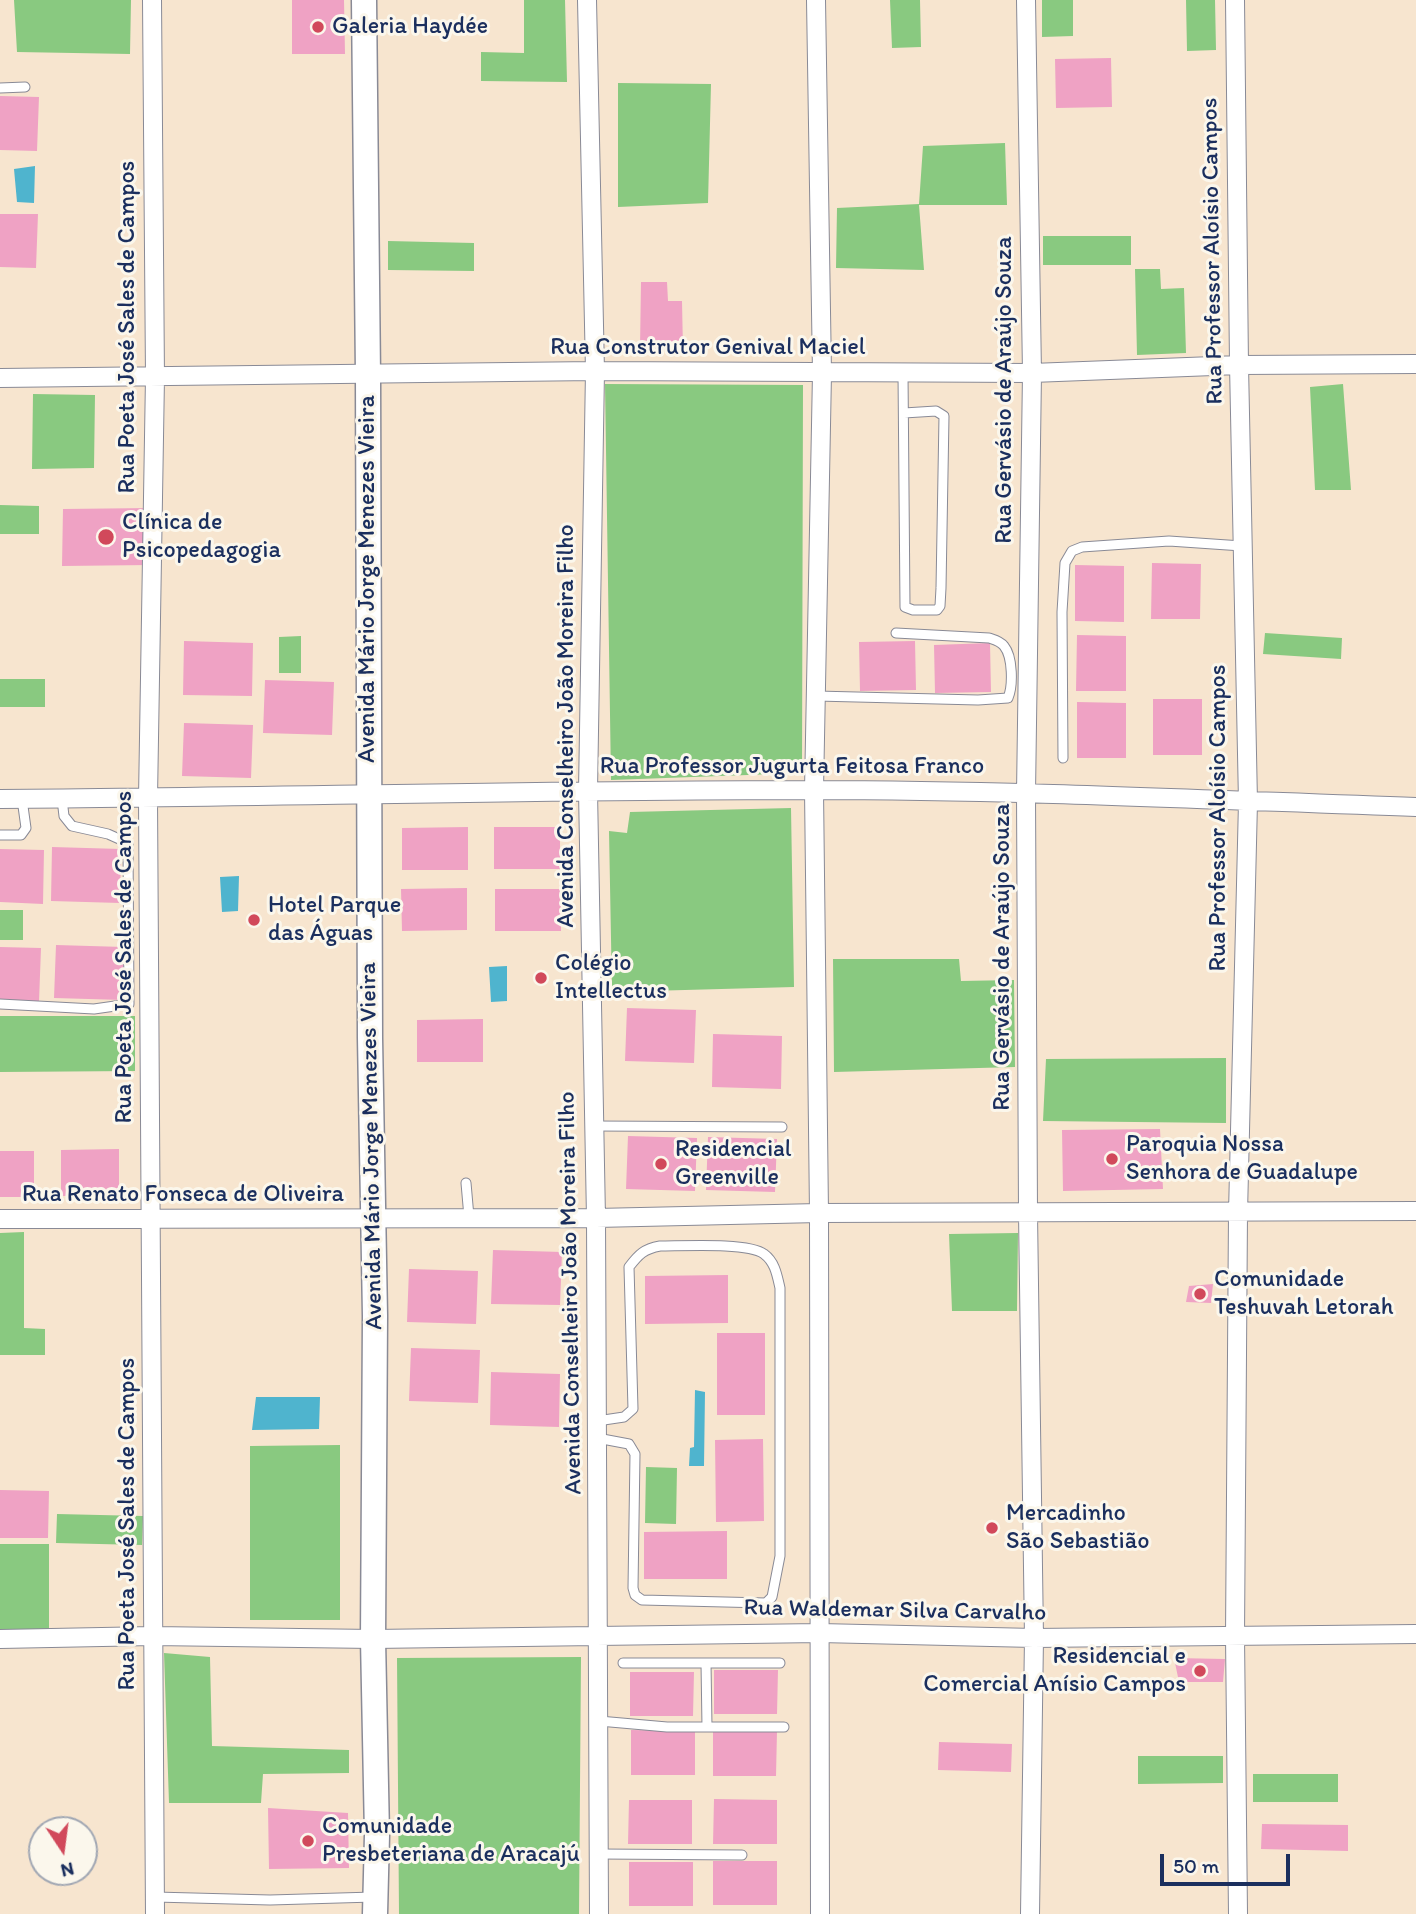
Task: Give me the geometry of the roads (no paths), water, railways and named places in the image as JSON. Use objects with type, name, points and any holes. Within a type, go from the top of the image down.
[{"type":"street","name":"Rua Poeta José Sales de Campos","points":[[152,0],[155,377],[148,798],[155,1906]]},
{"type":"street","name":"Avenida Mário Jorge Menezes Vieira","points":[[364,0],[368,374],[368,794],[375,1316],[375,1906]]},
{"type":"street","name":"Avenida Conselheiro João Moreira Filho","points":[[587,0],[595,370],[589,791],[596,1219],[599,1914]]},
{"type":"street","points":[[816,0],[822,373],[814,790],[819,1213],[820,1914]]},
{"type":"street","name":"Rua Gervásio de Araújo Souza","points":[[1026,0],[1032,373],[1026,793],[1034,1638],[1030,1914]]},
{"type":"street","name":"Rua Professor Aloísio Campos","points":[[1234,0],[1238,365],[1248,802],[1238,1213],[1235,1636],[1238,1914]]},
{"type":"street","name":"Rua Construtor Genival Maciel","points":[[0,378],[595,370],[1032,373],[1238,365],[1416,364]]},
{"type":"street","name":"Rua Professor Jugurta Feitosa Franco","points":[[0,799],[814,790],[1026,793],[1416,807]]},
{"type":"street","name":"Rua Renato Fonseca de Oliveira","points":[[0,1219],[596,1219],[819,1213],[1416,1211]]},
{"type":"street","name":"Rua Waldemar Silva Carvalho","points":[[0,1639],[153,1636],[373,1639],[820,1633],[1034,1638],[1416,1634]]},
{"type":"lane","points":[[0,88],[25,88]]},
{"type":"lane","points":[[903,373],[905,607],[913,610],[937,610],[940,606],[941,588],[944,416],[936,411],[904,413]]},
{"type":"lane","points":[[1063,758],[1062,612],[1065,563],[1072,551],[1082,547],[1169,541],[1242,546]]},
{"type":"lane","points":[[816,695],[978,700],[1008,698],[1010,660],[1008,651],[999,641],[982,637],[896,633]]},
{"type":"lane","points":[[0,835],[21,835],[26,828],[22,799]]},
{"type":"lane","points":[[0,1004],[94,1009],[129,1004],[128,843],[108,834],[72,826],[64,816],[62,799]]},
{"type":"lane","points":[[594,1126],[782,1127]]},
{"type":"lane","points":[[466,1183],[469,1217]]},
{"type":"lane","points":[[660,1246],[747,1247],[762,1252],[777,1272],[780,1288],[780,1556],[772,1597],[766,1603],[642,1600],[635,1595],[632,1588],[635,1454],[629,1444],[597,1429],[624,1417],[633,1409],[629,1267],[639,1253],[660,1246]]},
{"type":"lane","points":[[623,1662],[780,1664]]},
{"type":"lane","points":[[706,1663],[707,1727]]},
{"type":"lane","points":[[598,1721],[707,1727],[784,1727]]},
{"type":"lane","points":[[599,1854],[742,1855]]},
{"type":"lane","points":[[155,1906],[270,1900],[375,1906]]},
{"type":"water","points":[[35,166],[34,203],[17,202],[14,169]]},
{"type":"water","points":[[239,876],[238,911],[222,912],[220,877]]},
{"type":"water","points":[[507,966],[507,1001],[491,1002],[489,967]]},
{"type":"water","points":[[695,1390],[705,1392],[704,1466],[689,1466],[690,1448],[694,1447]]},
{"type":"water","points":[[256,1397],[320,1397],[319,1429],[252,1430]]},
{"type":"place","name":"Galeria Haydée","points":[[318,27]]},
{"type":"place","name":"Clínica de Psicopedagogia","points":[[106,537]]},
{"type":"place","name":"Hotel Parque das Águas","points":[[254,920]]},
{"type":"place","name":"Colégio Intellectus","points":[[541,978]]},
{"type":"place","name":"Paroquia Nossa Senhora de Guadalupe","points":[[1112,1159]]},
{"type":"place","name":"Residencial Greenville","points":[[661,1164]]},
{"type":"place","name":"Comunidade Teshuvah Letorah","points":[[1200,1294]]},
{"type":"place","name":"Mercadinho São Sebastião","points":[[992,1528]]},
{"type":"place","name":"Residencial e Comercial Anísio Campos","points":[[1200,1671]]},
{"type":"place","name":"Comunidade Presbeteriana de Aracajú","points":[[308,1841]]}]
